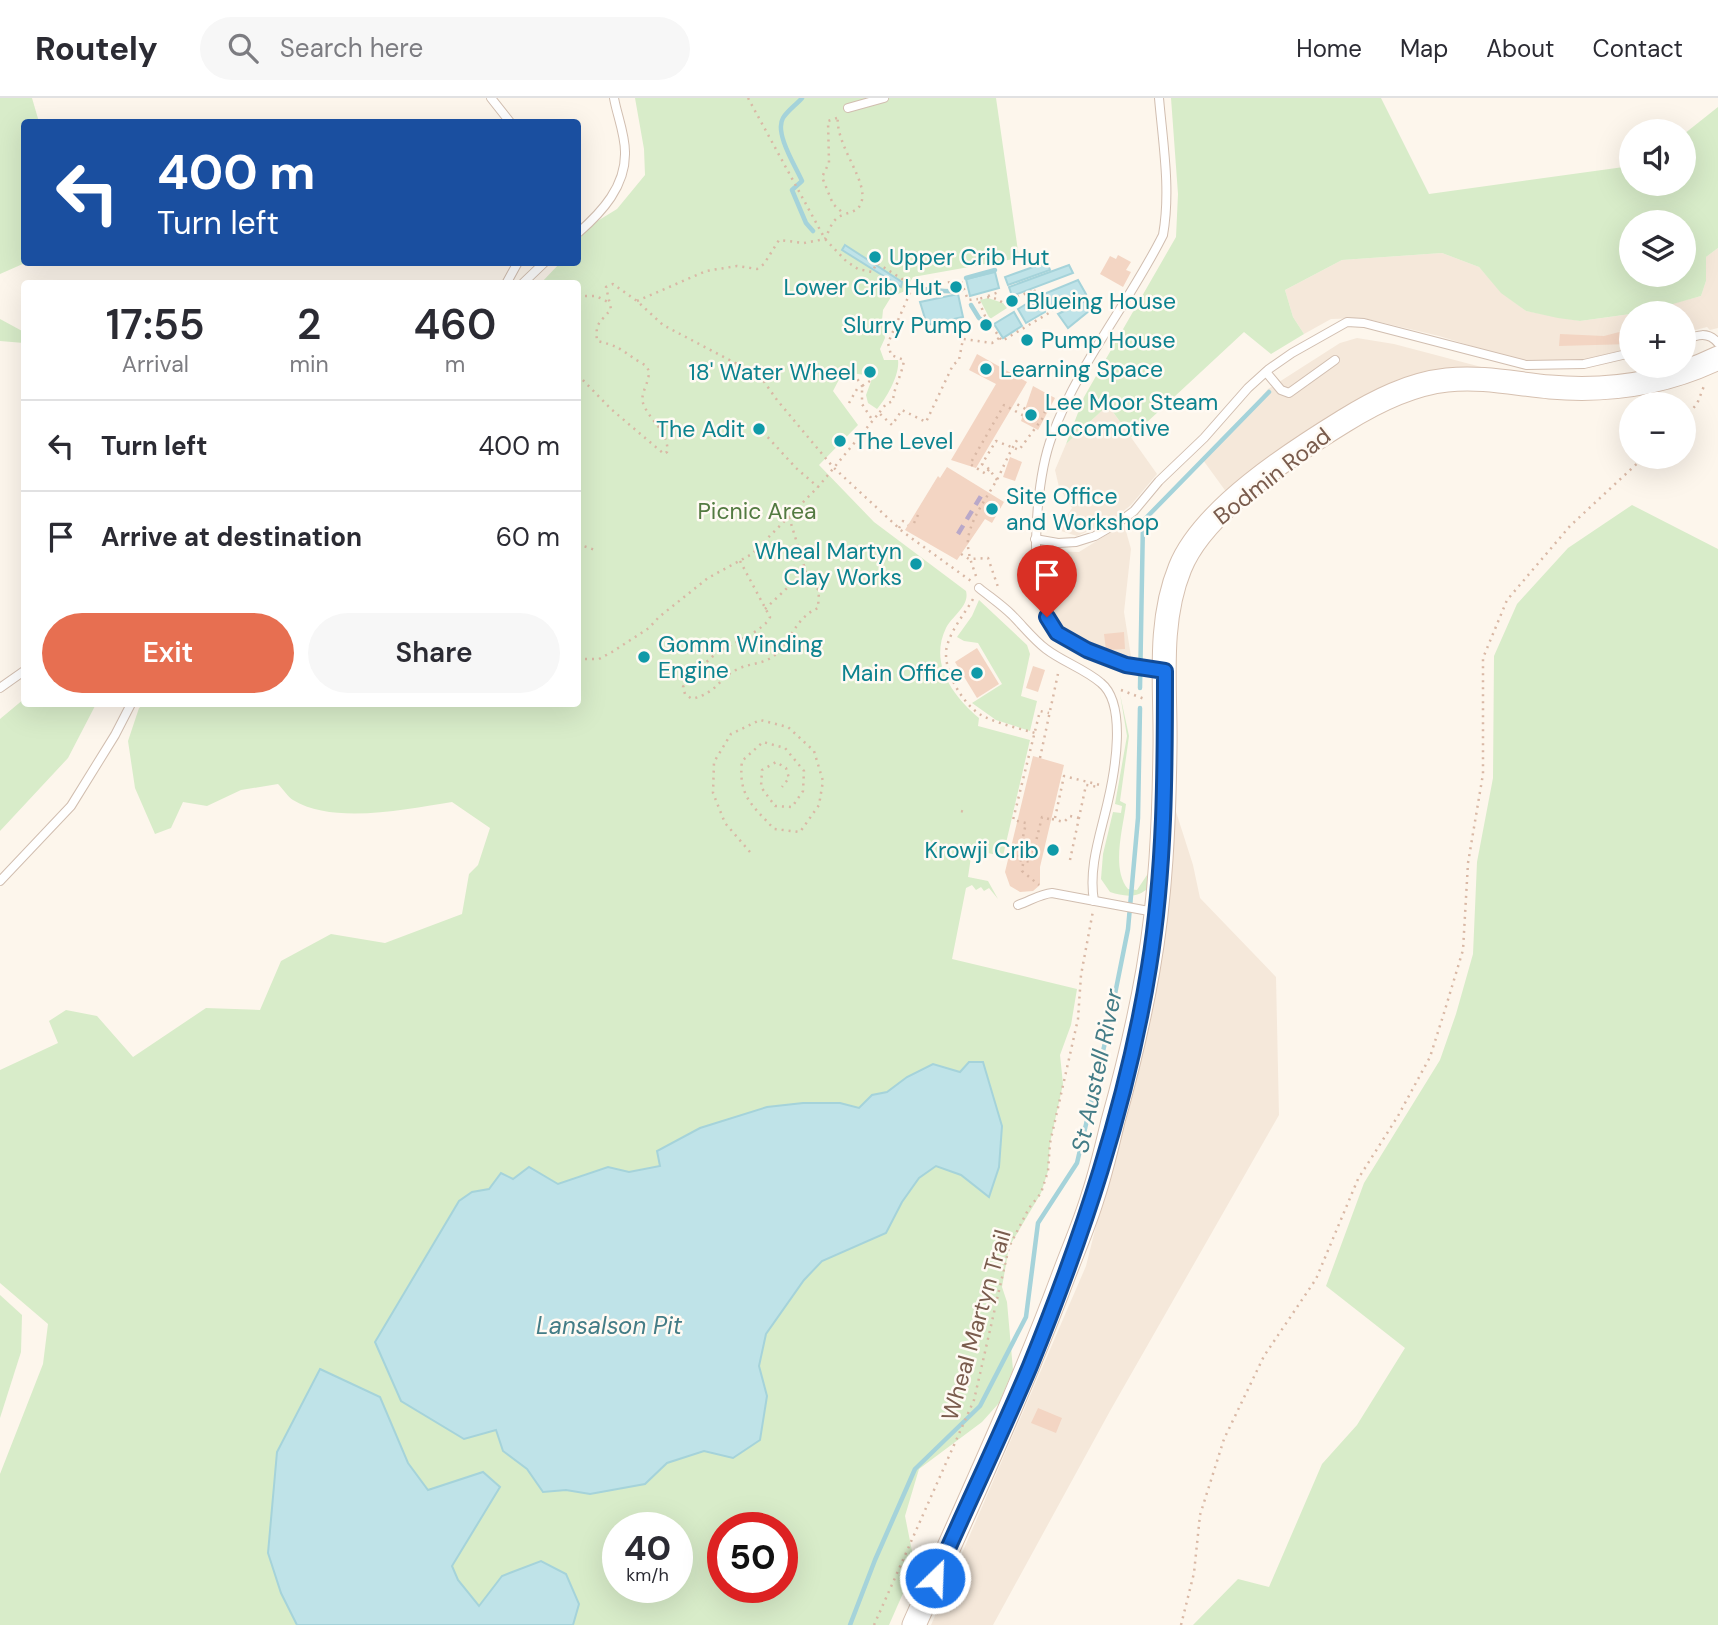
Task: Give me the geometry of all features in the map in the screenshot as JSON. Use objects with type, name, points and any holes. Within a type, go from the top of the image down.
[{"type":"main road","name":"Bodmin Road","points":[[914,1625],[1030,1366],[1094,1195],[1139,1018],[1150,911],[1163,835],[1165,708],[1158,670],[1175,579],[1191,545],[1202,531],[1254,484],[1307,445],[1370,406],[1412,387],[1448,379],[1487,379],[1554,388],[1622,387],[1678,374],[1716,354]]},
{"type":"lane","points":[[491,98],[508,119]]},
{"type":"lane","points":[[581,230],[598,215],[623,177],[625,150],[614,98]]},
{"type":"lane","points":[[848,108],[884,98]]},
{"type":"lane","points":[[1158,98],[1167,185],[1163,235],[1077,383],[1052,433],[1046,452],[1035,539],[1039,584],[1047,617],[1057,633],[1087,650],[1136,667],[1158,670]]},
{"type":"lane","points":[[526,280],[541,266]]},
{"type":"lane","points":[[1035,539],[1076,542],[1095,536],[1119,522],[1134,511],[1159,481],[1204,438],[1248,387],[1292,353],[1347,323],[1375,326],[1526,365],[1584,364],[1619,356]]},
{"type":"lane","points":[[1696,336],[1701,334],[1712,337],[1716,354]]},
{"type":"lane","points":[[1266,372],[1281,390],[1289,393],[1335,360]]},
{"type":"lane","points":[[979,587],[1005,608],[1046,649],[1101,683],[1111,693],[1116,708],[1116,743],[1111,788],[1093,864],[1094,901]]},
{"type":"lane","points":[[0,688],[21,673]]},
{"type":"lane","points":[[0,881],[71,806],[129,707]]},
{"type":"lane","points":[[1018,905],[1042,894],[1150,911]]},
{"type":"path","points":[[748,98],[825,239],[840,256],[858,269],[872,272],[877,263],[913,286],[961,281],[968,300],[999,292]]},
{"type":"path","points":[[825,239],[835,219],[856,211],[863,194],[859,179],[839,137],[839,110],[848,108]]},
{"type":"path","points":[[837,118],[828,121],[829,163],[822,177],[833,204],[845,214]]},
{"type":"path","points":[[636,301],[706,271],[737,266],[757,269],[764,264],[779,240],[804,243],[825,239]]},
{"type":"path","points":[[581,377],[611,409],[664,454],[667,452],[668,446],[662,434],[643,405],[642,399],[649,374],[647,367],[617,345],[597,341],[598,322],[611,309],[606,287],[613,284],[663,325],[760,376],[833,467],[899,528],[979,587]]},
{"type":"path","points":[[581,659],[599,659],[649,628],[708,578],[740,561],[766,542],[818,487],[886,404],[893,401],[894,389],[899,383],[904,360],[891,355],[888,343],[913,286]]},
{"type":"path","points":[[978,299],[985,316],[999,338],[1004,341],[1048,313],[1034,290],[1017,297],[1018,304],[1012,308],[988,296]]},
{"type":"path","points":[[581,296],[596,296],[610,303]]},
{"type":"path","points":[[879,413],[892,425],[902,410],[926,422],[953,365],[959,360],[963,339],[992,342],[999,338]]},
{"type":"path","points":[[1696,405],[1716,354]]},
{"type":"path","points":[[854,374],[862,386],[862,404],[873,421]]},
{"type":"path","points":[[849,403],[857,389],[870,381]]},
{"type":"path","points":[[989,469],[986,474],[970,464],[1004,405],[1028,418],[1031,412],[1013,402]]},
{"type":"path","points":[[997,480],[982,464],[996,441],[1018,450],[1042,419],[1048,404]]},
{"type":"path","points":[[763,432],[796,468],[818,487]]},
{"type":"path","points":[[979,587],[969,559],[968,538],[1010,448],[1019,437]]},
{"type":"path","points":[[1181,1625],[1194,1573],[1200,1515],[1224,1439],[1264,1356],[1316,1279],[1358,1179],[1398,1116],[1430,1057],[1444,1013],[1463,950],[1468,863],[1483,774],[1483,658],[1507,600],[1570,526],[1631,469]]},
{"type":"path","points":[[914,523],[919,513]]},
{"type":"path","points":[[740,561],[770,617],[768,624],[732,646],[720,650],[686,681],[683,690],[688,698],[711,692],[735,669],[766,662],[778,653],[806,614],[818,608],[819,591],[805,571],[789,516]]},
{"type":"path","points":[[899,528],[903,521],[908,525]]},
{"type":"path","points":[[766,542],[802,562]]},
{"type":"path","points":[[581,545],[596,550]]},
{"type":"path","points":[[961,554],[969,559],[988,558],[1000,590]]},
{"type":"path","points":[[765,609],[805,571]]},
{"type":"path","points":[[979,587],[952,632],[945,654],[948,672],[967,702],[977,712],[1035,733]]},
{"type":"path","points":[[1040,758],[1062,658]]},
{"type":"path","points":[[1101,683],[1165,708]]},
{"type":"path","points":[[1049,713],[1040,711],[1013,820],[1026,823],[1018,860],[1031,862],[1042,817],[1065,822],[1070,817],[1079,818]]},
{"type":"path","points":[[750,852],[725,823],[713,793],[714,762],[731,734],[760,720],[788,727],[814,751],[823,781],[819,805],[800,832],[774,829],[751,803],[740,782],[742,761],[763,742],[785,748],[804,771],[803,791],[792,807],[775,806],[761,787],[762,769],[776,762],[786,768],[789,778],[782,788]]},
{"type":"path","points":[[1052,819],[1064,776],[1111,788]]},
{"type":"path","points":[[1070,860],[1086,785],[1099,786]]},
{"type":"path","points":[[1023,864],[1022,871],[1040,885]]},
{"type":"path","name":"Wheal Martyn Trail","points":[[874,1625],[963,1430],[974,1400],[1009,1247],[1029,1208],[1041,1193],[1048,1171],[1050,1143],[1078,1018],[1094,901]]},
{"type":"shaded area","points":[[1718,248],[1718,328],[1696,330],[1696,301],[1682,301],[1701,296],[1706,281],[1706,257]]},
{"type":"shaded area","points":[[1442,253],[1479,267],[1501,292],[1526,311],[1580,321],[1619,316],[1619,351],[1587,359],[1527,363],[1439,336],[1363,318],[1331,319],[1304,334],[1293,317],[1285,290],[1342,260]]},
{"type":"shaded area","points":[[1357,338],[1394,344],[1485,368],[1462,370],[1227,493],[1203,460],[1268,389],[1340,343]]},
{"type":"shaded area","points":[[1108,405],[1157,474],[1131,505],[1111,521],[1077,536],[1058,530],[1072,508],[1059,487],[1055,470],[1066,444]]},
{"type":"shaded area","points":[[1124,524],[1131,549],[1124,612],[1132,663],[1087,647],[1065,633],[1053,620],[1040,568],[1039,551],[1079,552]]},
{"type":"shaded area","points":[[1171,796],[1193,865],[1200,898],[1276,977],[1279,1115],[1110,1411],[993,1625],[931,1625],[1086,1266],[1126,1106]]},
{"type":"green space","points":[[0,98],[32,98],[38,119],[21,119],[21,265],[0,274]]},
{"type":"green space","name":"Picnic Area","points":[[635,98],[996,98],[1019,258],[913,277],[905,291],[891,297],[883,310],[885,338],[880,349],[884,360],[898,360],[892,386],[877,409],[868,403],[866,395],[873,376],[843,372],[833,391],[858,425],[819,465],[874,522],[966,591],[967,596],[960,611],[946,628],[941,641],[940,654],[946,678],[960,699],[979,718],[978,726],[1030,740],[1003,856],[972,850],[968,877],[988,881],[998,899],[989,888],[984,891],[981,887],[976,890],[972,885],[966,888],[952,959],[1077,989],[1071,1025],[1060,1055],[1063,1084],[1050,1143],[1048,1171],[1041,1193],[1009,1247],[1002,1287],[1007,1302],[1013,1370],[999,1403],[982,1422],[919,1469],[905,1516],[915,1566],[889,1625],[0,1625],[0,1474],[43,1364],[48,1324],[0,1283],[0,1070],[58,1043],[49,1021],[66,1010],[97,1016],[133,1057],[206,1008],[260,1010],[281,961],[331,934],[385,943],[462,914],[469,874],[478,865],[490,828],[452,802],[371,813],[329,812],[310,808],[293,800],[278,784],[241,790],[207,806],[183,802],[171,828],[155,834],[135,788],[128,741],[139,708],[581,707],[581,280],[544,280],[557,266],[581,266],[581,237],[591,225],[617,209],[645,175],[644,149]],"holes":[[[983,1063],[1002,1126],[999,1167],[989,1197],[961,1175],[936,1166],[919,1178],[902,1202],[886,1233],[822,1261],[801,1283],[766,1334],[759,1366],[767,1396],[733,1458],[704,1451],[667,1463],[645,1484],[590,1494],[566,1490],[543,1492],[527,1469],[503,1451],[496,1430],[472,1192],[489,1189],[501,1174],[513,1179],[529,1167],[558,1184],[608,1167],[629,1172],[661,1166],[700,1128],[767,1107],[840,1103],[859,1108],[872,1095],[887,1092],[907,1077],[933,1064],[960,1073]]]},
{"type":"green space","points":[[1171,98],[1381,98],[1429,194],[1619,168],[1619,196],[1696,196],[1696,124],[1718,107],[1718,248],[1706,257],[1706,281],[1701,296],[1684,301],[1619,301],[1619,316],[1580,321],[1526,311],[1501,293],[1479,267],[1442,253],[1342,260],[1285,290],[1293,317],[1304,334],[1271,354],[1244,332],[1131,437],[1108,405],[1066,444],[1084,397],[1176,237],[1178,194]]},
{"type":"green space","points":[[988,298],[1003,303],[1007,308],[990,319],[980,300]]},
{"type":"green space","points":[[0,319],[21,330],[21,343],[0,341]]},
{"type":"green space","points":[[1632,505],[1718,549],[1718,1625],[1193,1625],[1238,1579],[1269,1587],[1322,1464],[1357,1425],[1405,1348],[1326,1286],[1364,1183],[1440,1060],[1473,954],[1477,862],[1493,778],[1494,656],[1517,604],[1568,548]]},
{"type":"green space","points":[[979,600],[1027,645],[1030,654],[1021,696],[1037,701],[1030,731],[996,720],[972,703],[1002,684],[978,643],[957,637],[972,616]]},
{"type":"green space","points":[[1120,694],[1129,736],[1120,801],[1126,804],[1120,871],[1128,889],[1137,890],[1149,872],[1148,888],[1130,896],[1110,892],[1101,879],[1103,854],[1113,812],[1121,813],[1122,806],[1115,804],[1127,736]]},
{"type":"green space","points":[[21,702],[21,707],[94,707],[68,758],[0,831],[0,719]]},
{"type":"green space","points":[[0,1295],[22,1315],[21,1352],[0,1418]]},
{"type":"water","points":[[845,245],[902,282],[901,287],[842,250]]},
{"type":"water","points":[[1047,262],[1050,270],[1008,285],[1005,277]]},
{"type":"water","points":[[1069,265],[1073,273],[1012,296],[1009,287]]},
{"type":"water","points":[[995,272],[999,288],[970,296],[966,279]]},
{"type":"water","points":[[1078,280],[1086,294],[1053,310],[1044,294]]},
{"type":"water","points":[[958,294],[963,317],[927,325],[920,302]]},
{"type":"water","points":[[1036,298],[1045,312],[1026,323],[1018,309]]},
{"type":"water","points":[[1089,299],[1095,306],[1068,328],[1058,314]]},
{"type":"water","points":[[1014,312],[1022,326],[1003,338],[994,324]]},
{"type":"water","name":"Lansalson Pit","points":[[969,1062],[983,1062],[1002,1126],[999,1167],[989,1197],[961,1175],[936,1166],[919,1178],[902,1202],[886,1233],[822,1261],[804,1280],[766,1334],[759,1366],[767,1396],[760,1440],[733,1458],[704,1451],[667,1463],[645,1484],[590,1494],[566,1490],[543,1492],[527,1469],[503,1451],[496,1430],[464,1439],[401,1401],[375,1342],[459,1201],[472,1192],[489,1189],[501,1173],[513,1179],[529,1167],[558,1184],[608,1167],[629,1172],[660,1166],[657,1151],[700,1128],[767,1107],[840,1103],[859,1108],[872,1095],[887,1092],[907,1077],[933,1064],[960,1072]]},
{"type":"water","points":[[320,1369],[380,1397],[408,1463],[428,1490],[483,1472],[500,1487],[452,1566],[458,1580],[479,1606],[502,1576],[541,1561],[566,1574],[579,1604],[573,1625],[297,1625],[281,1593],[268,1553],[277,1452]]},
{"type":"building","points":[[1118,255],[1131,262],[1126,270],[1131,272],[1123,287],[1100,274],[1110,256],[1116,259]]},
{"type":"building","points":[[1619,332],[1619,344],[1559,346],[1560,334],[1604,336]]},
{"type":"building","points":[[977,354],[1027,382],[976,468],[951,460],[996,384],[969,370]]},
{"type":"building","points":[[1033,386],[1055,398],[1038,430],[1021,421]]},
{"type":"building","points":[[1010,457],[1022,462],[1015,481],[1003,477]]},
{"type":"building","points":[[947,467],[1004,502],[992,523],[985,519],[957,560],[905,530],[938,476],[940,478]]},
{"type":"building","points":[[1124,632],[1125,649],[1106,650],[1104,634]]},
{"type":"building","name":"Main Office","points":[[977,648],[999,684],[977,698],[955,662]]},
{"type":"building","points":[[1033,666],[1045,670],[1038,692],[1026,688]]},
{"type":"building","points":[[1033,756],[1064,765],[1040,867],[1040,885],[1033,891],[1020,892],[1010,886],[1005,872]]},
{"type":"building","points":[[1038,1408],[1062,1418],[1056,1433],[1031,1423]]},
{"type":"waterway","points":[[802,98],[783,118],[781,132],[802,181],[792,190],[806,223],[813,231]]},
{"type":"waterway","points":[[966,278],[995,270]]},
{"type":"waterway","points":[[917,289],[956,291],[961,290],[959,283]]},
{"type":"waterway","points":[[971,305],[979,318],[986,323]]},
{"type":"waterway","name":"St Austell River","points":[[1140,688],[1143,521],[1269,392]]},
{"type":"waterway","name":"St Austell River","points":[[850,1625],[915,1469],[980,1406],[1026,1317],[1038,1223],[1077,1163],[1128,929],[1138,818],[1140,708]]},
{"type":"railway","points":[[958,534],[981,496]]},
{"type":"place","name":"Upper Crib Hut","points":[[875,257]]},
{"type":"place","name":"Lower Crib Hut","points":[[956,287]]},
{"type":"place","name":"Blueing House","points":[[1012,301]]},
{"type":"place","name":"Slurry Pump","points":[[986,325]]},
{"type":"place","name":"Pump House","points":[[1027,340]]},
{"type":"place","name":"Learning Space","points":[[986,369]]},
{"type":"place","name":"18' Water Wheel","points":[[870,372]]},
{"type":"place","name":"Lee Moor Steam Locomotive","points":[[1031,415]]},
{"type":"place","name":"The Adit","points":[[759,429]]},
{"type":"place","name":"The Level","points":[[840,441]]},
{"type":"place","name":"Site Office and Workshop","points":[[992,509]]},
{"type":"place","name":"Wheal Martyn Clay Works","points":[[916,564]]},
{"type":"place","name":"Gomm Winding Engine","points":[[644,657]]},
{"type":"place","name":"Main Office","points":[[977,673]]},
{"type":"place","name":"Krowji Crib","points":[[1053,850]]},
{"type":"route","points":[[935,1578],[1030,1366],[1094,1195],[1142,1007],[1161,875],[1165,671],[1126,665],[1087,650],[1057,633],[1047,617]]}]
